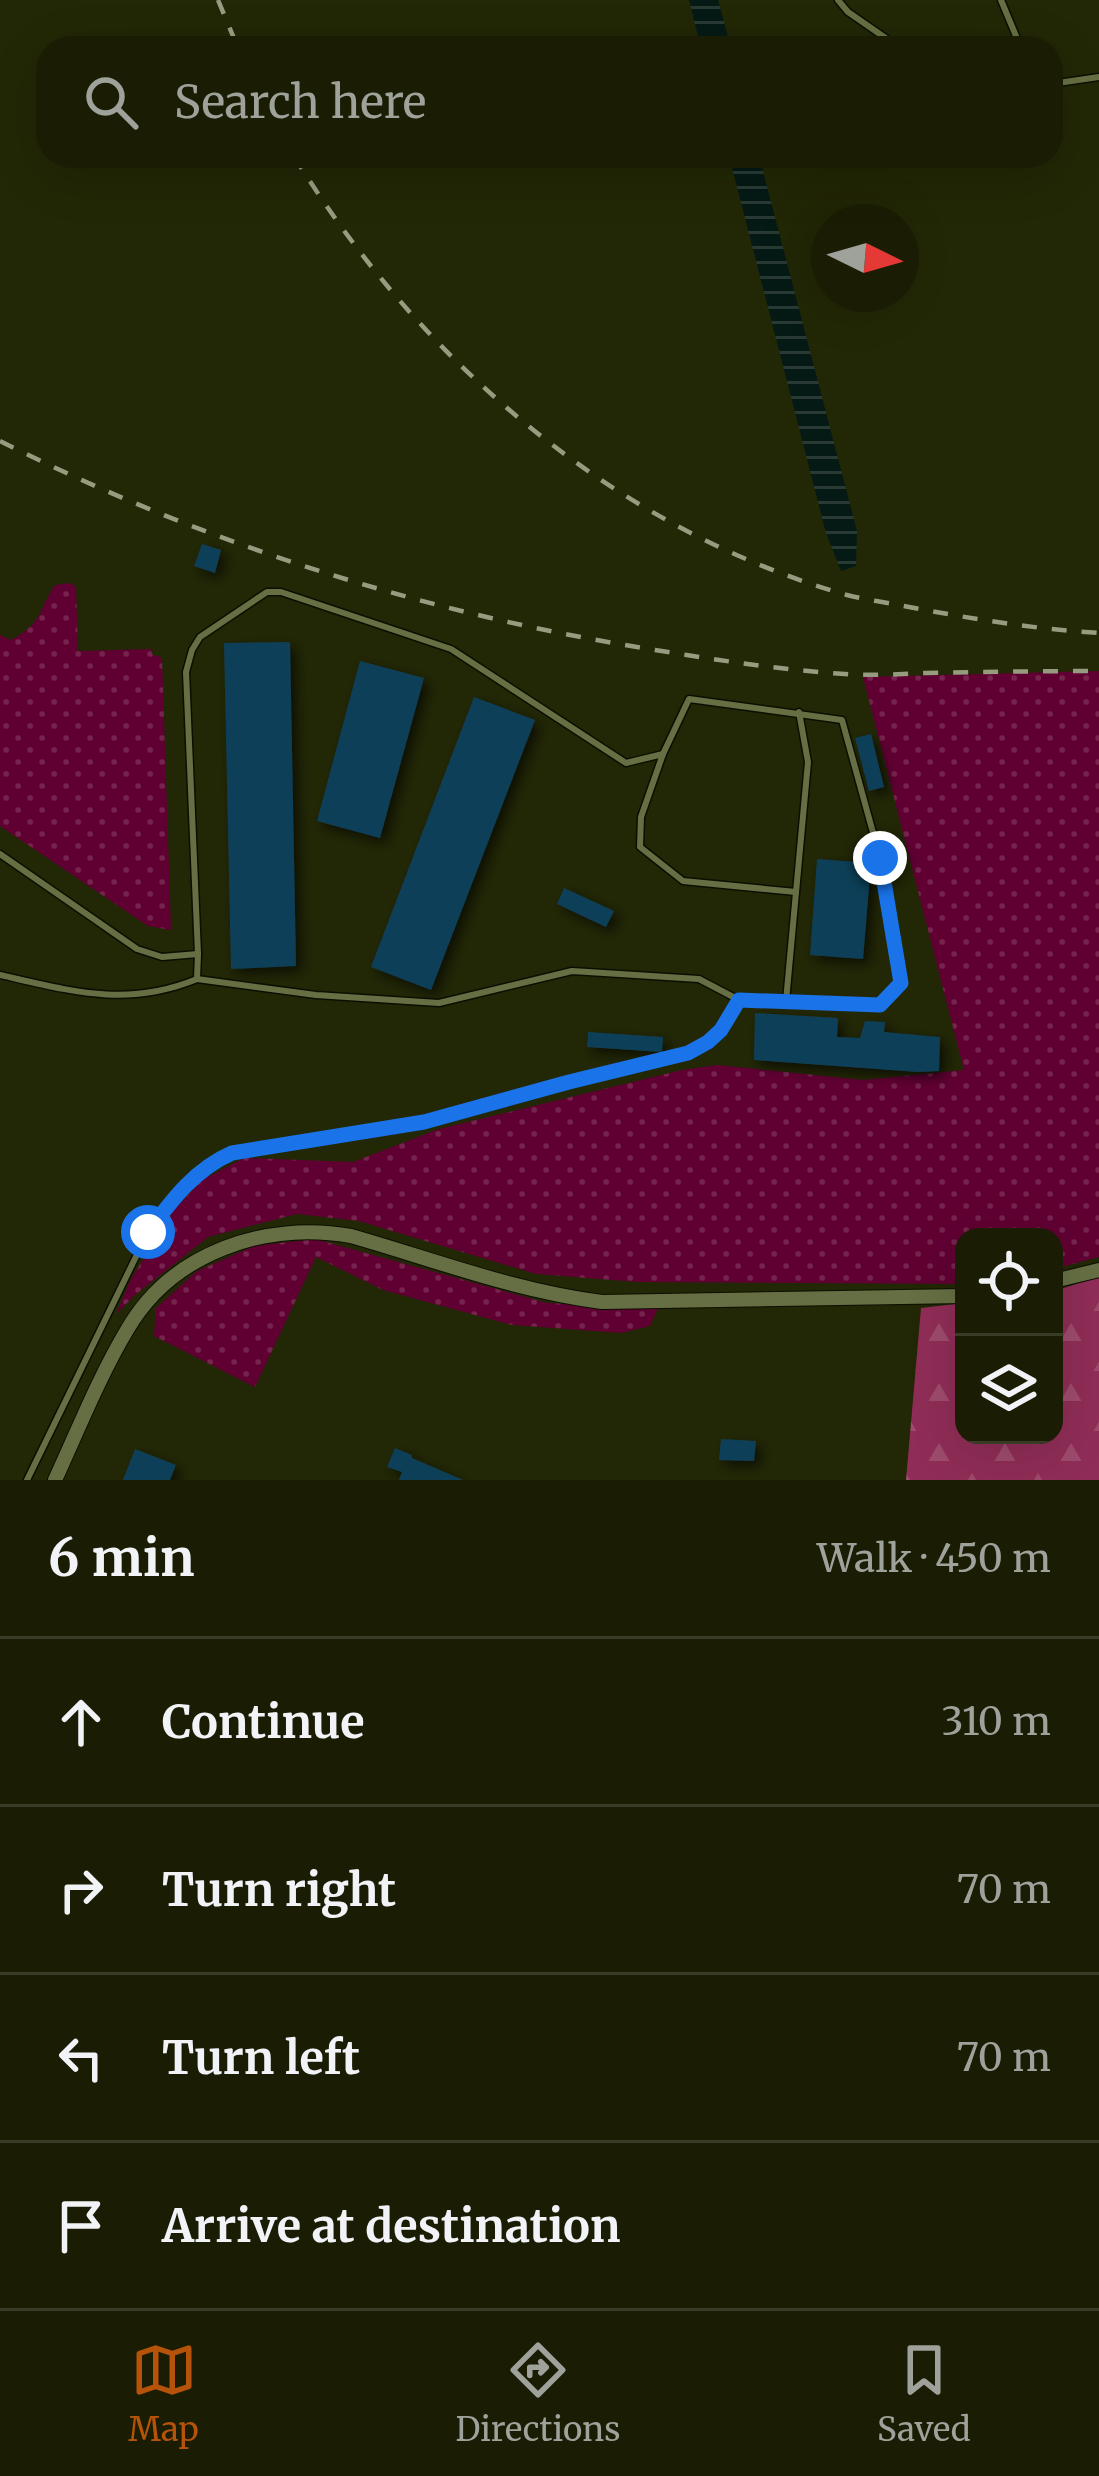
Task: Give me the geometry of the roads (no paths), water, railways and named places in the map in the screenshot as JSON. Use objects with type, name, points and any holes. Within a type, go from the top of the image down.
[{"type":"street","points":[[55,1480],[128,1328],[148,1303],[187,1266],[260,1236],[326,1232],[352,1236],[514,1286],[602,1302],[955,1296]]},
{"type":"street","points":[[1063,1279],[1099,1270]]},
{"type":"lane","points":[[838,0],[883,36]]},
{"type":"lane","points":[[1001,0],[1016,36]]},
{"type":"lane","points":[[1063,82],[1099,77]]},
{"type":"lane","points":[[197,979],[186,672],[200,638],[267,592],[347,612],[451,649],[626,763],[663,754]]},
{"type":"lane","points":[[0,976],[104,996],[166,992],[197,979],[316,995],[440,1003],[572,971],[699,979],[739,1000],[880,1005],[901,983],[880,858],[842,720],[689,699],[641,817],[640,847],[683,881],[796,892]]},
{"type":"lane","points":[[786,1002],[808,762],[799,712]]},
{"type":"lane","points":[[0,854],[137,949],[162,957],[198,954]]},
{"type":"lane","points":[[27,1480],[148,1232],[175,1196],[215,1160],[232,1153],[424,1122],[688,1053],[721,1030],[739,1000]]},
{"type":"water","points":[[689,0],[718,0],[728,36],[698,36]]},
{"type":"water","points":[[732,168],[762,168],[857,531],[856,566],[841,571],[826,533]]},
{"type":"railway","points":[[218,0],[233,36]]},
{"type":"railway","points":[[302,168],[400,301],[462,367],[530,427],[603,481],[680,527],[761,566],[847,595],[1004,623],[1099,633]]},
{"type":"railway","points":[[0,441],[158,512],[320,571],[570,635],[726,661],[845,674],[1099,671]]}]
